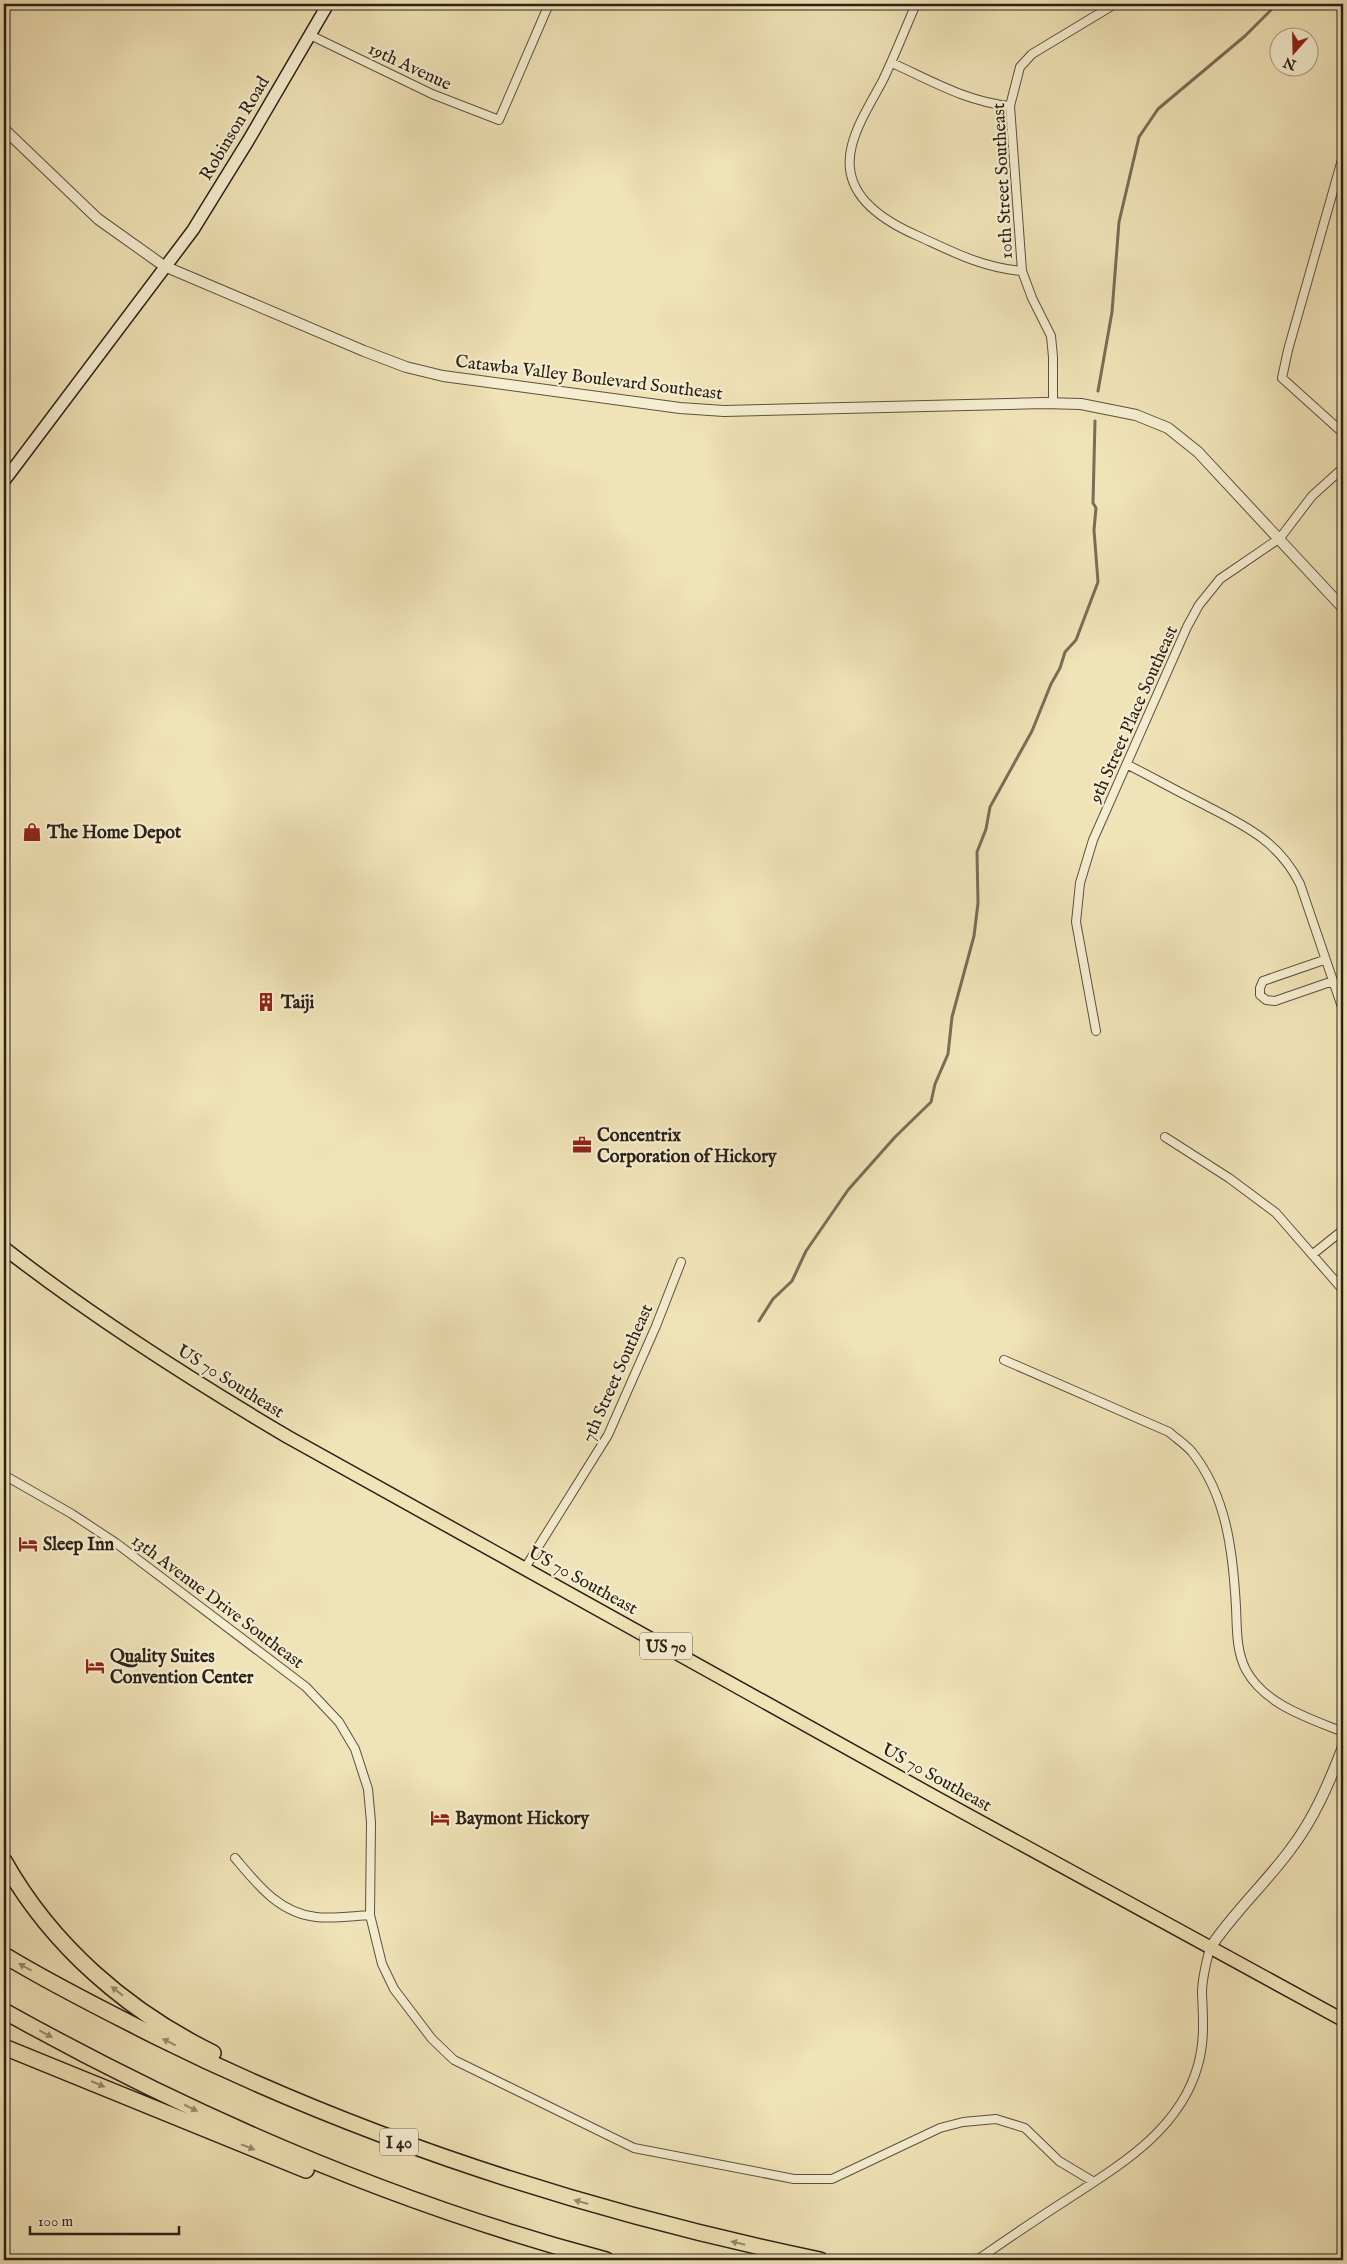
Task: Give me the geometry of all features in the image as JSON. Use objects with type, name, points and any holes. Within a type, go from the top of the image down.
[{"type":"highway","points":[[4,1861],[26,1897],[46,1924],[69,1949],[114,1990],[147,2014],[199,2046],[357,2126]]},
{"type":"highway","name":"I 40","points":[[4,1955],[97,2007],[205,2060],[357,2126],[473,2169],[564,2197],[675,2228],[820,2260]]},
{"type":"highway","points":[[4,2011],[133,2080],[273,2145],[409,2198],[549,2244],[606,2260]]},
{"type":"highway","points":[[4,2047],[240,2144],[373,2196],[460,2224],[549,2244]]},
{"type":"main road","name":"Robinson Road","points":[[4,481],[164,266],[193,230],[328,4]]},
{"type":"main road","name":"US 70 Southeast","points":[[4,1248],[44,1281],[234,1405],[1210,1948],[1343,2020]]},
{"type":"street","name":"19th Avenue","points":[[310,35],[432,94],[499,120],[549,4]]},
{"type":"street","points":[[916,4],[892,63],[856,132],[851,147],[850,167],[853,184],[864,202],[876,214],[892,224],[977,263],[996,269],[1022,271]]},
{"type":"street","points":[[1096,4],[1102,10]]},
{"type":"street","name":"10th Street Southeast","points":[[1053,403],[1054,357],[1051,336],[1032,298],[1022,271],[1010,106],[1020,68],[1032,54],[1102,10],[1115,4]]},
{"type":"street","points":[[892,63],[970,98],[992,104],[1010,106]]},
{"type":"street","name":"Catawba Valley Boulevard Southeast","points":[[4,129],[98,219],[164,266],[370,354],[406,367],[443,376],[680,408],[724,411],[1053,403],[1105,407],[1143,417],[1168,428],[1198,452],[1280,538],[1343,608]]},
{"type":"street","points":[[1343,156],[1288,350],[1282,378],[1343,433]]},
{"type":"street","name":"9th Street Place Southeast","points":[[1096,1031],[1076,922],[1078,895],[1093,840],[1128,765],[1187,627],[1199,605],[1220,580],[1280,538],[1312,496],[1343,468]]},
{"type":"street","points":[[1128,765],[1263,837],[1279,853],[1291,867],[1300,884],[1324,960],[1343,1010]]},
{"type":"street","points":[[1324,960],[1263,981],[1260,995],[1266,1000],[1275,1001],[1333,981]]},
{"type":"street","points":[[1165,1136],[1229,1178],[1276,1213],[1343,1290]]},
{"type":"street","points":[[1313,1254],[1343,1230]]},
{"type":"street","name":"7th Street Southeast","points":[[525,1568],[595,1456],[619,1413],[681,1262]]},
{"type":"street","points":[[1004,1360],[1169,1432],[1192,1451],[1217,1498],[1229,1533],[1233,1558],[1238,1649],[1246,1670],[1282,1706],[1343,1732]]},
{"type":"street","name":"13th Avenue Drive Southeast","points":[[4,1475],[72,1514],[116,1543],[306,1687],[329,1709],[355,1749],[368,1789],[372,1822],[370,1915],[378,1954],[386,1974],[427,2033],[444,2052],[462,2064],[634,2148],[794,2179],[818,2181],[848,2174],[892,2149],[940,2128],[963,2122],[996,2119],[1025,2128],[1059,2161],[1094,2182]]},
{"type":"street","points":[[977,2260],[1129,2158],[1155,2136],[1172,2116],[1189,2088],[1202,2047],[1204,2030],[1203,1980],[1210,1948],[1231,1918],[1278,1866],[1302,1833],[1324,1792],[1343,1748]]},
{"type":"street","points":[[235,1858],[274,1900],[299,1914],[317,1917],[370,1915]]},
{"type":"waterway","points":[[1098,391],[1112,312],[1119,222],[1139,137],[1158,109],[1245,36],[1277,4]]},
{"type":"waterway","points":[[759,1321],[773,1299],[792,1281],[806,1251],[848,1190],[895,1137],[931,1102],[935,1084],[948,1054],[952,1017],[974,936],[978,903],[977,852],[986,829],[990,807],[1032,731],[1051,684],[1060,668],[1065,652],[1076,640],[1098,582],[1094,530],[1096,508],[1093,503],[1095,421]]},
{"type":"place","name":"The Home Depot","points":[[32,832]]},
{"type":"place","name":"Taiji","points":[[266,1002]]},
{"type":"place","name":"Concentrix Corporation of Hickory","points":[[582,1145]]},
{"type":"place","name":"Sleep Inn","points":[[28,1544]]},
{"type":"place","name":"Quality Suites Convention Center","points":[[95,1666]]},
{"type":"place","name":"Baymont Hickory","points":[[440,1818]]}]
